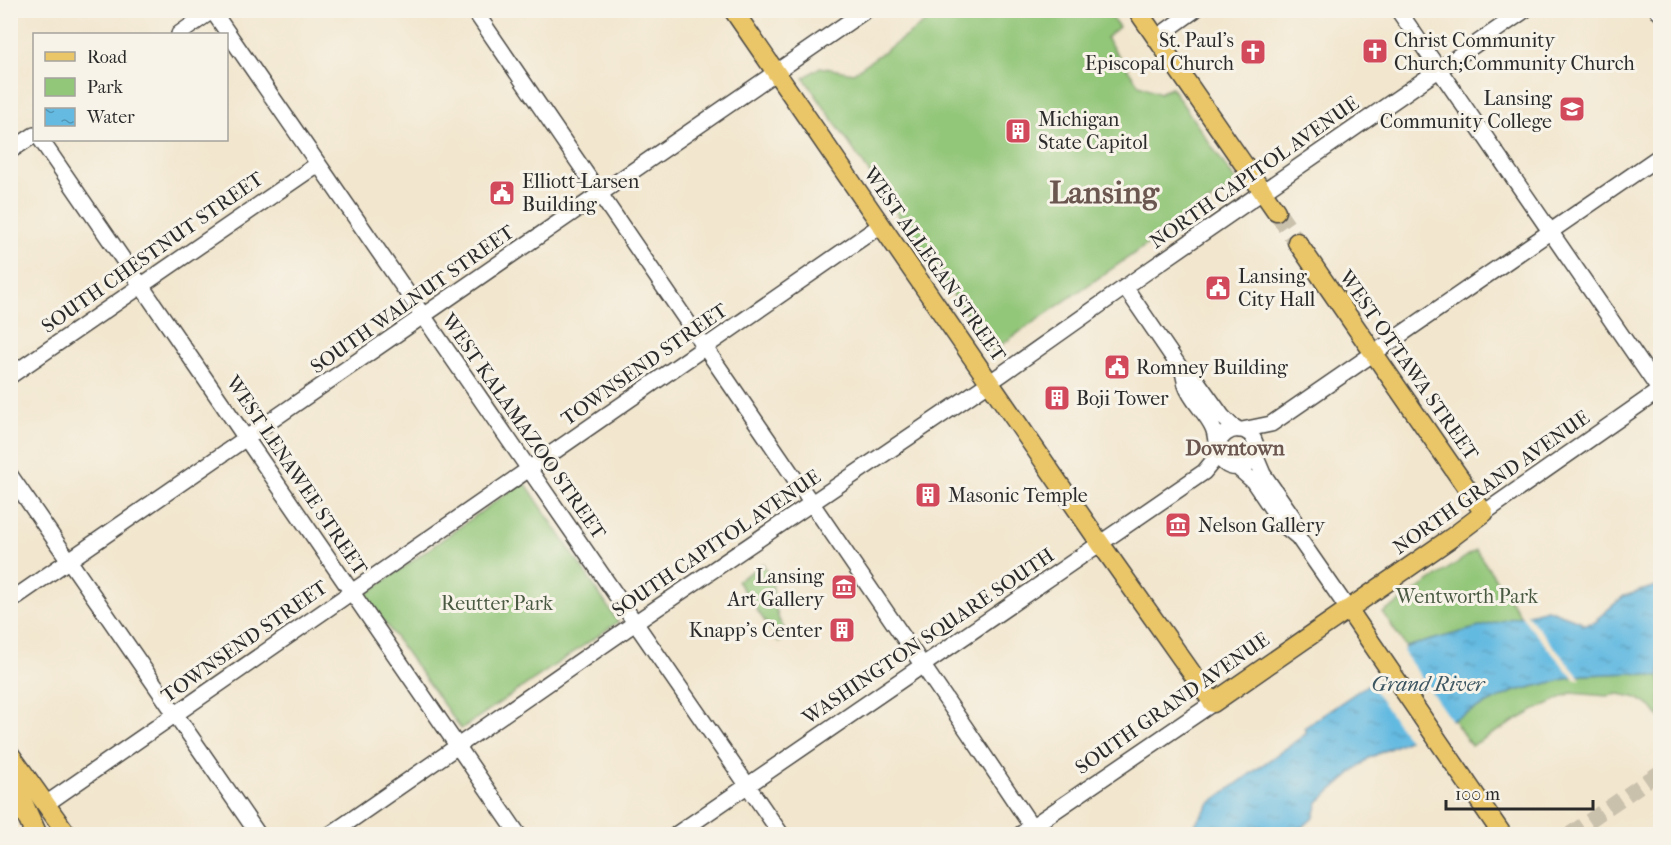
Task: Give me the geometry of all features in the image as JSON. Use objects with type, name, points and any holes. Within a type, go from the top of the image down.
[{"type":"highway","points":[[10,777],[36,834]]},
{"type":"main road","name":"WEST ALLEGAN STREET","points":[[733,10],[989,383],[1213,703]]},
{"type":"main road","points":[[1137,10],[1276,211]]},
{"type":"main road","name":"WEST OTTAWA STREET","points":[[1297,242],[1484,513]]},
{"type":"main road","name":"NORTH GRAND AVENUE","points":[[1348,609],[1484,513]]},
{"type":"main road","points":[[1348,609],[1502,834]]},
{"type":"main road","name":"SOUTH GRAND AVENUE","points":[[1213,703],[1348,609]]},
{"type":"main road","points":[[10,754],[67,834]]},
{"type":"street","points":[[474,10],[922,664],[1027,831]]},
{"type":"street","name":"SOUTH WALNUT STREET","points":[[10,601],[867,10]]},
{"type":"street","points":[[1156,38],[1195,10]]},
{"type":"street","points":[[1398,10],[1660,391]]},
{"type":"street","name":"NORTH CAPITOL AVENUE","points":[[1125,287],[1525,10]]},
{"type":"street","points":[[180,33],[213,11]]},
{"type":"street","name":"WEST KALAMAZOO STREET","points":[[213,11],[781,834]]},
{"type":"street","points":[[10,152],[33,136]]},
{"type":"street","name":"WEST LENAWEE STREET","points":[[42,141],[518,834]]},
{"type":"street","points":[[1217,447],[1223,434],[1229,431],[1271,424],[1660,156]]},
{"type":"street","name":"SOUTH CHESTNUT STREET","points":[[10,376],[318,164]]},
{"type":"street","name":"TOWNSEND STREET","points":[[46,804],[881,225]]},
{"type":"street","points":[[1125,287],[1184,372],[1197,381],[1231,425],[1247,433],[1254,441],[1255,454],[1263,474],[1293,517],[1298,537]]},
{"type":"street","name":"SOUTH CAPITOL AVENUE","points":[[331,834],[635,623],[989,383],[1125,287]]},
{"type":"street","points":[[1184,372],[1186,387],[1212,424],[1217,436],[1220,459],[1253,481],[1282,524],[1298,537],[1348,609]]},
{"type":"street","name":"NORTH GRAND AVENUE","points":[[1484,513],[1660,391]]},
{"type":"street","points":[[1233,467],[1248,464],[1271,424]]},
{"type":"street","name":"WASHINGTON SQUARE SOUTH","points":[[677,834],[1204,472],[1213,461],[1217,447]]},
{"type":"street","name":"WASHINGTON SQUARE SOUTH","points":[[1204,472],[1233,467]]},
{"type":"street","points":[[10,475],[258,834]]},
{"type":"street","name":"SOUTH GRAND AVENUE","points":[[1027,831],[1213,703]]},
{"type":"green space","points":[[942,11],[1107,11],[1119,27],[1106,38],[1139,85],[1160,93],[1171,87],[1237,183],[992,351],[804,78],[820,67],[853,73]]},
{"type":"green space","name":"Reutter Park","points":[[524,481],[618,622],[461,729],[365,595]]},
{"type":"green space","name":"Wentworth Park","points":[[1476,550],[1521,616],[1406,647],[1383,613]]},
{"type":"green space","points":[[763,564],[772,579],[774,602],[779,620],[788,635],[779,642],[737,581]]},
{"type":"green space","points":[[1632,673],[1660,677],[1660,718],[1652,707],[1637,698],[1619,694],[1607,696],[1571,693],[1533,711],[1471,746],[1453,719],[1515,691],[1583,675]]},
{"type":"water","name":"Grand River","points":[[1660,585],[1660,677],[1632,673],[1583,675],[1515,691],[1369,758],[1318,802],[1314,817],[1295,834],[1188,834],[1210,803],[1307,733],[1304,728],[1370,683],[1406,647],[1547,609],[1582,622],[1581,625],[1592,623],[1598,621],[1597,619],[1624,596]]},
{"type":"pier","points":[[1525,612],[1581,679],[1575,680],[1528,625],[1520,613]]},
{"type":"pier","points":[[1403,646],[1405,649],[1403,651],[1452,722],[1410,742],[1368,681]]},
{"type":"tunnel","points":[[1276,211],[1297,242]]},
{"type":"tunnel","points":[[1570,834],[1660,772]]},
{"type":"place","name":"Christ Community Church;Community Church","points":[[1375,51]]},
{"type":"place","name":"St. Paul's Episcopal Church","points":[[1253,52]]},
{"type":"place","name":"Lansing Community College","points":[[1572,109]]},
{"type":"place","name":"Michigan State Capitol","points":[[1018,131]]},
{"type":"place","name":"Elliott-Larsen Building","points":[[502,193]]},
{"type":"place","name":"Lansing City Hall","points":[[1218,288]]},
{"type":"place","name":"Romney Building","points":[[1117,367]]},
{"type":"place","name":"Boji Tower","points":[[1057,398]]},
{"type":"place","name":"Masonic Temple","points":[[928,495]]},
{"type":"place","name":"Nelson Gallery","points":[[1178,525]]},
{"type":"place","name":"Lansing Art Gallery","points":[[844,587]]},
{"type":"place","name":"Knapp's Center","points":[[842,630]]},
{"type":"district","name":"Lansing","points":[[1104,192]]},
{"type":"district","name":"Downtown","points":[[1235,448]]}]
